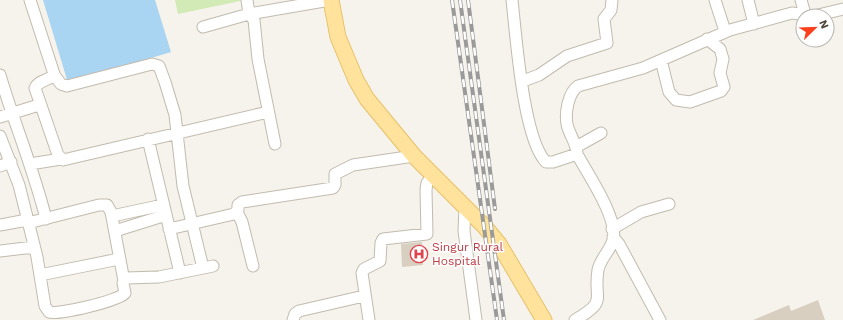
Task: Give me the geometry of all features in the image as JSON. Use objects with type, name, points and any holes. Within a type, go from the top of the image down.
[{"type":"main road","points":[[331,0],[338,37],[356,80],[381,118],[414,156],[499,244],[544,320]]},
{"type":"street","points":[[30,0],[54,75],[61,84],[68,86],[156,64],[161,69],[166,82],[178,132],[182,177],[192,223],[208,267],[159,277],[128,278],[124,280]]},
{"type":"street","points":[[247,0],[249,14],[254,20],[258,59],[274,144]]},
{"type":"street","points":[[203,27],[281,5],[331,0]]},
{"type":"street","points":[[512,0],[530,128],[534,142],[543,158],[546,162],[554,162],[577,150],[601,133]]},
{"type":"street","points":[[523,81],[540,75],[567,56],[606,43],[604,19],[612,7],[612,0]]},
{"type":"street","points":[[715,0],[726,31]]},
{"type":"street","points":[[748,0],[754,24]]},
{"type":"street","points":[[660,320],[613,233],[602,196],[577,150],[567,122],[569,102],[574,88],[643,68],[726,31],[795,13]]},
{"type":"street","points":[[661,60],[669,92],[676,100],[690,102],[722,91],[724,87],[720,73],[723,59],[721,52],[718,47],[707,39]]},
{"type":"street","points":[[0,75],[11,114],[30,164],[46,219]]},
{"type":"street","points":[[54,75],[36,85],[35,88],[39,105],[58,155],[61,159]]},
{"type":"street","points":[[0,117],[39,105]]},
{"type":"street","points":[[30,164],[61,159],[68,160],[148,139],[268,112]]},
{"type":"street","points":[[0,138],[11,162],[19,185],[27,222],[34,246],[45,306],[49,312],[52,313],[120,298],[124,293],[124,280],[109,207],[103,204],[46,219],[27,222],[0,225]]},
{"type":"street","points":[[148,139],[180,273]]},
{"type":"street","points":[[252,266],[242,222],[237,212],[238,204],[242,202],[333,188],[335,185],[335,174],[353,165],[414,156]]},
{"type":"street","points":[[0,166],[11,162]]},
{"type":"street","points":[[369,320],[364,296],[362,273],[364,269],[380,261],[382,240],[424,236],[428,233],[426,190],[427,183],[433,176]]},
{"type":"street","points":[[575,320],[592,310],[597,304],[598,268],[613,233],[641,212],[669,204]]},
{"type":"street","points":[[464,208],[464,231],[476,320]]},
{"type":"street","points":[[112,216],[164,210]]},
{"type":"street","points":[[114,231],[164,210]]},
{"type":"street","points":[[169,229],[237,212]]},
{"type":"street","points":[[0,252],[34,246]]},
{"type":"street","points":[[40,275],[119,259]]},
{"type":"street","points":[[293,320],[295,314],[299,311],[364,296]]},
{"type":"green space","points":[[175,0],[245,0],[178,14]]},
{"type":"water","points":[[43,0],[155,0],[171,52],[68,83]]},
{"type":"building","points":[[422,242],[423,265],[402,267],[401,244]]},
{"type":"building","points":[[818,300],[825,320],[753,320],[789,305],[791,311]]},
{"type":"railway","points":[[452,0],[497,320]]},
{"type":"railway","points":[[460,0],[504,320]]},
{"type":"railway","points":[[468,0],[495,209]]},
{"type":"place","name":"Singur Rural Hospital","points":[[419,254]]}]
